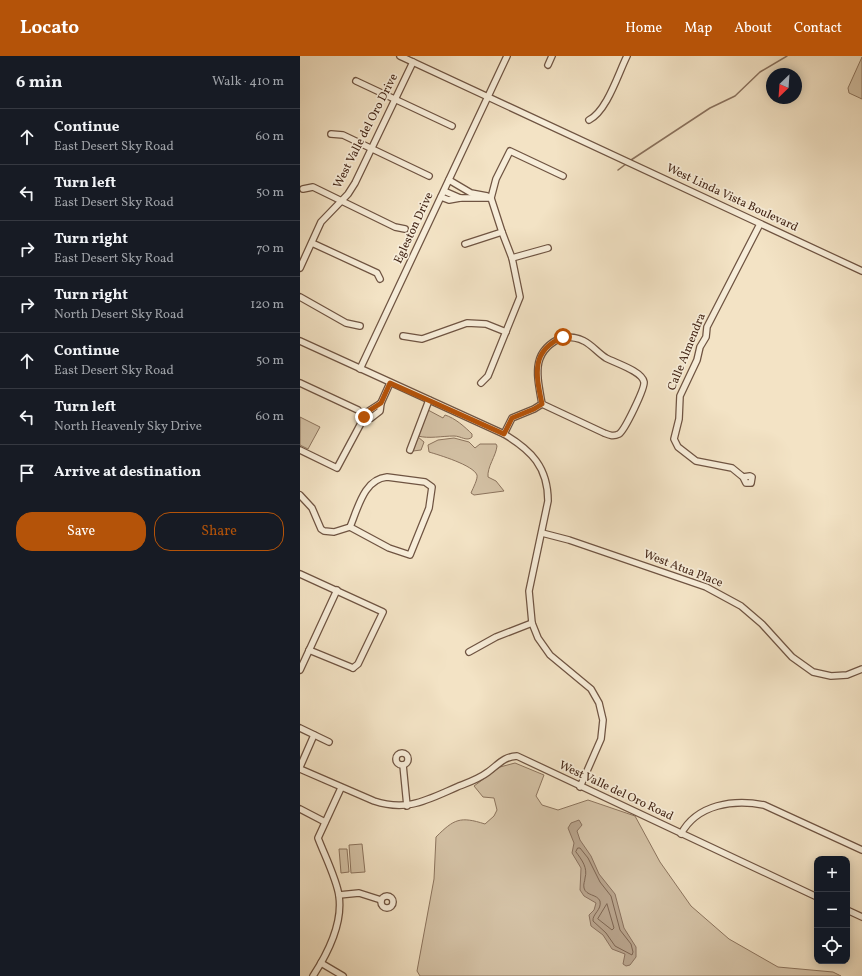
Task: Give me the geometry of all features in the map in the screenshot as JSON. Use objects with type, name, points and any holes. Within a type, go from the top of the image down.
[{"type":"street","name":"West Linda Vista Boulevard","points":[[400,56],[862,271]]},
{"type":"street","name":"Egleston Drive","points":[[360,369],[507,56]]},
{"type":"street","points":[[548,65],[552,56]]},
{"type":"street","points":[[589,120],[596,116],[602,108],[626,56]]},
{"type":"street","name":"West Valle del Oro Drive","points":[[300,268],[321,222],[352,188],[413,62]]},
{"type":"street","points":[[356,81],[452,126]]},
{"type":"street","points":[[331,134],[343,135],[429,176]]},
{"type":"street","points":[[481,383],[488,376],[520,298],[512,258],[491,198],[496,179],[510,151],[563,176]]},
{"type":"street","points":[[449,180],[472,193],[491,198]]},
{"type":"street","points":[[303,189],[313,187],[395,227],[405,228]]},
{"type":"street","points":[[460,187],[460,198]]},
{"type":"street","points":[[444,191],[460,198]]},
{"type":"street","points":[[441,197],[449,200],[460,198],[491,198]]},
{"type":"street","name":"Calle Almendra","points":[[743,477],[732,468],[696,461],[678,446],[674,439],[679,419],[680,396],[697,360],[699,349],[706,337],[707,327],[760,224]]},
{"type":"street","points":[[465,244],[502,232]]},
{"type":"street","points":[[312,243],[377,274],[380,279]]},
{"type":"street","points":[[512,258],[548,248]]},
{"type":"street","points":[[300,297],[346,323],[360,326]]},
{"type":"street","points":[[403,336],[422,340],[467,323],[486,324],[506,332]]},
{"type":"street","points":[[563,337],[572,337],[584,341],[606,358],[637,372],[644,382],[625,427],[620,433],[613,436],[542,404],[538,386],[537,368],[540,356],[542,350],[551,342],[563,337]]},
{"type":"street","points":[[300,341],[504,434],[530,452],[544,476],[548,487],[548,501],[529,591],[532,623],[545,649],[563,667],[586,684],[595,695],[602,712],[603,727],[601,739],[580,786]]},
{"type":"street","points":[[300,383],[358,410],[364,417],[371,418],[380,411],[381,403],[390,383]]},
{"type":"street","points":[[410,450],[426,399]]},
{"type":"street","points":[[504,434],[512,418],[542,404]]},
{"type":"street","points":[[300,450],[337,468],[364,417]]},
{"type":"street","points":[[300,495],[312,508],[321,529],[324,531],[334,532],[350,527],[389,548],[410,555],[430,508],[432,487],[426,482],[388,477],[377,479],[368,487],[350,527]]},
{"type":"street","name":"West Atua Place","points":[[542,533],[569,540],[706,587],[741,606],[762,624],[792,657],[813,672],[831,676],[847,675],[862,669]]},
{"type":"street","points":[[300,574],[383,612],[358,664],[353,669],[309,650]]},
{"type":"street","points":[[300,670],[337,590]]},
{"type":"street","points":[[469,652],[496,637],[532,623]]},
{"type":"street","points":[[300,728],[329,742]]},
{"type":"street","points":[[300,768],[314,735]]},
{"type":"street","name":"West Valle del Oro Road","points":[[300,768],[341,788],[386,805],[407,806],[420,803],[476,779],[508,757],[517,756],[681,834],[814,895]]},
{"type":"street","points":[[403,765],[407,806]]},
{"type":"street","points":[[313,976],[321,963],[336,928],[339,916],[339,895],[318,838],[341,788]]},
{"type":"street","points":[[681,834],[686,824],[703,812],[718,805],[733,802],[748,802],[764,805],[862,850]]},
{"type":"street","points":[[300,809],[325,822]]},
{"type":"street","points":[[339,895],[359,893],[381,900]]},
{"type":"street","points":[[850,911],[862,917]]},
{"type":"street","points":[[321,963],[344,976]]},
{"type":"shaded area","points":[[862,57],[862,99],[849,93],[848,88]]},
{"type":"shaded area","points":[[428,410],[443,418],[445,415],[452,418],[469,431],[472,434],[472,437],[466,439],[457,436],[418,436]]},
{"type":"shaded area","points":[[300,417],[320,427],[308,449],[300,445]]},
{"type":"shaded area","points":[[418,437],[424,442],[421,450],[413,451]]},
{"type":"shaded area","points":[[454,438],[469,442],[475,448],[480,444],[496,444],[497,446],[489,469],[488,477],[496,481],[504,491],[474,495],[471,493],[477,475],[474,471],[463,464],[429,452],[428,445],[438,440]]},
{"type":"shaded area","points":[[515,763],[544,775],[536,796],[542,805],[558,810],[588,800],[635,816],[660,862],[691,906],[729,939],[778,967],[833,972],[841,976],[420,976],[417,971],[434,879],[436,837],[448,826],[458,821],[469,820],[485,824],[494,816],[497,810],[494,798],[483,797],[474,786],[500,767]]},
{"type":"shaded area","points":[[362,844],[365,872],[351,873],[349,845]]},
{"type":"shaded area","points":[[339,849],[347,849],[349,872],[341,873]]},
{"type":"water","points":[[579,820],[582,825],[577,831],[580,840],[591,856],[599,874],[615,894],[624,928],[636,947],[636,957],[630,965],[626,966],[623,964],[625,954],[612,949],[603,935],[591,926],[589,915],[594,910],[596,903],[584,896],[580,890],[581,868],[572,853],[574,843],[568,828],[571,823]]},
{"type":"waterway","points":[[631,160],[710,108],[735,96],[760,72],[787,56]]},
{"type":"waterway","points":[[618,170],[626,164]]},
{"type":"route","points":[[364,417],[367,412],[377,404],[381,403],[390,383],[504,434],[512,418],[542,404],[538,386],[537,368],[542,350],[551,342],[563,337]]}]
